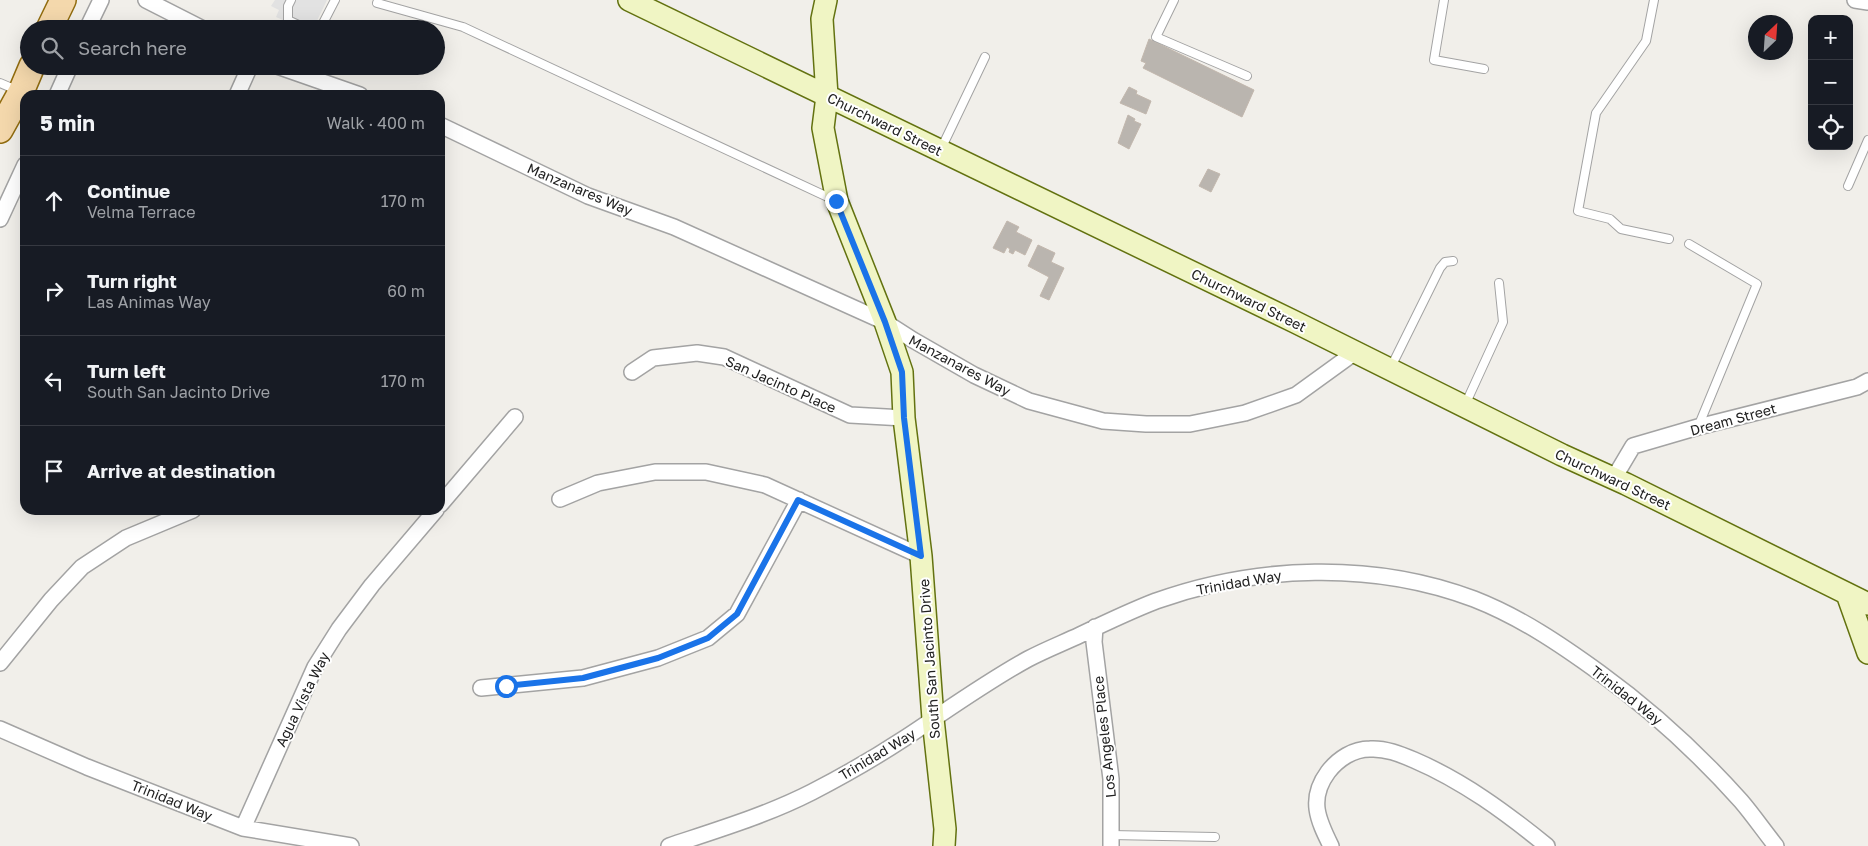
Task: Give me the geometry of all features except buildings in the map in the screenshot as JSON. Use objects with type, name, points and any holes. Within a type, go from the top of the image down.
[{"type":"main road","points":[[53,20],[63,0]]},
{"type":"main road","points":[[0,130],[10,87],[23,75]]},
{"type":"street","points":[[92,20],[101,0]]},
{"type":"street","points":[[146,0],[185,20]]},
{"type":"street","name":"Churchward Street","points":[[629,0],[1294,322],[1868,604]]},
{"type":"street","name":"South San Jacinto Drive","points":[[826,0],[822,19],[827,96],[823,128],[836,201],[885,322],[902,372],[904,418],[921,556],[933,719],[945,829],[944,846]]},
{"type":"street","points":[[1855,0],[1868,2]]},
{"type":"street","points":[[59,90],[66,75]]},
{"type":"street","points":[[239,90],[246,75]]},
{"type":"street","points":[[303,75],[346,90]]},
{"type":"street","name":"Manzanares Way","points":[[445,127],[588,196],[674,227],[885,322],[974,375],[1029,401],[1103,421],[1146,424],[1190,424],[1245,413],[1296,395],[1354,353]]},
{"type":"street","points":[[0,218],[20,176]]},
{"type":"street","name":"San Jacinto Place","points":[[632,372],[652,358],[698,353],[724,357],[850,415],[904,418]]},
{"type":"street","name":"Dream Street","points":[[1614,478],[1633,446],[1698,427],[1857,387],[1868,381]]},
{"type":"street","points":[[445,499],[515,417]]},
{"type":"street","points":[[560,498],[598,483],[655,472],[706,472],[765,486],[921,556]]},
{"type":"street","points":[[481,688],[583,678],[658,658],[708,638],[737,614],[798,500]]},
{"type":"street","points":[[0,663],[51,600],[82,567],[126,538],[181,515]]},
{"type":"street","name":"Agua Vista Way","points":[[243,828],[315,667],[339,629],[372,585],[432,515]]},
{"type":"street","name":"Trinidad Way","points":[[669,846],[722,828],[811,792],[902,740],[1029,659],[1126,613],[1182,593],[1222,582],[1289,573],[1375,575],[1443,589],[1476,600],[1532,627],[1570,651],[1644,705],[1742,802],[1776,846]]},
{"type":"street","points":[[1847,594],[1868,653]]},
{"type":"street","name":"Los Angeles Place","points":[[1096,627],[1094,642],[1111,779],[1111,841]]},
{"type":"street","name":"Trinidad Way","points":[[0,728],[87,766],[243,828],[351,846]]},
{"type":"street","points":[[1331,846],[1318,819],[1316,808],[1320,786],[1325,776],[1341,759],[1360,750],[1370,748],[1399,754],[1451,778],[1502,810],[1547,846]]},
{"type":"lane","points":[[288,20],[288,6],[291,0]]},
{"type":"lane","points":[[325,20],[335,0]]},
{"type":"lane","points":[[1174,0],[1156,37],[1247,76]]},
{"type":"lane","points":[[1444,0],[1434,60],[1484,68]]},
{"type":"lane","points":[[1654,0],[1646,41],[1596,113],[1578,211],[1610,219],[1621,229],[1669,239]]},
{"type":"lane","points":[[377,3],[435,20]]},
{"type":"lane","points":[[445,23],[463,28],[836,201]]},
{"type":"lane","points":[[940,151],[985,57]]},
{"type":"lane","points":[[1848,186],[1868,140]]},
{"type":"lane","points":[[1689,244],[1757,284],[1698,427]]},
{"type":"lane","points":[[1389,370],[1440,268],[1445,262],[1453,261]]},
{"type":"lane","points":[[1464,407],[1503,322],[1499,283]]},
{"type":"lane","points":[[1111,841],[1215,837]]},
{"type":"shaded area","points":[[275,0],[327,0],[317,20],[283,20],[276,17],[279,10],[271,6]]},
{"type":"route","points":[[506,686],[583,678],[658,658],[708,638],[737,614],[798,500],[921,556],[904,418],[902,372],[885,322],[836,201]]}]
